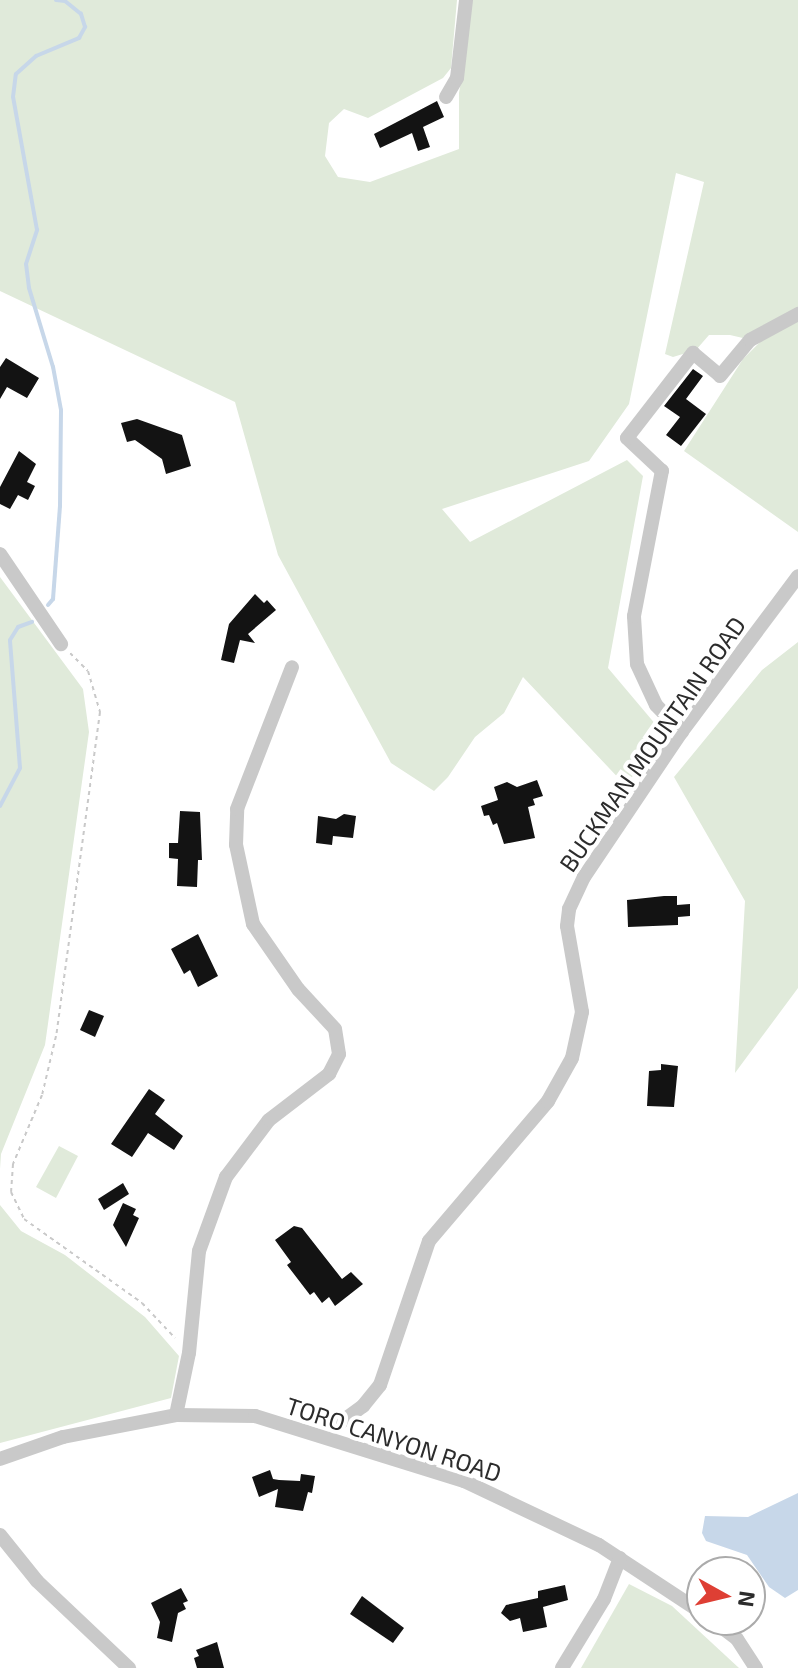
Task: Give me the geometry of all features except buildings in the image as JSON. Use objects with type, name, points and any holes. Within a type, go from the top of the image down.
[{"type":"street","points":[[446,97],[457,78],[466,0]]},
{"type":"street","points":[[682,732],[656,705],[637,664],[634,616],[662,471],[627,438],[693,353],[720,376],[750,340],[798,314]]},
{"type":"street","points":[[0,554],[61,644]]},
{"type":"street","name":"BUCKMAN MOUNTAIN ROAD","points":[[322,1436],[363,1406],[380,1385],[429,1241],[548,1101],[572,1058],[582,1012],[568,934],[569,909],[584,877],[682,732],[798,576]]},
{"type":"street","points":[[176,1415],[189,1353],[199,1251],[226,1177],[269,1120],[329,1074],[339,1054],[335,1029],[290,978],[253,924],[236,845],[237,809],[292,667]]},
{"type":"street","name":"TORO CANYON ROAD","points":[[0,1459],[63,1437],[176,1415],[255,1416],[464,1481],[575,1532],[686,1602]]},
{"type":"street","points":[[0,1535],[37,1581],[129,1668]]},
{"type":"street","points":[[562,1668],[604,1599],[620,1558]]},
{"type":"street","points":[[733,1636],[756,1668]]},
{"type":"path","points":[[61,644],[88,671],[100,712],[56,1036],[42,1095],[13,1164],[11,1192],[24,1219],[142,1303],[189,1353]]},
{"type":"green space","points":[[0,0],[457,0],[451,68],[443,78],[368,118],[344,109],[329,123],[325,156],[338,177],[370,182],[459,149],[459,93],[467,47],[469,0],[798,0],[798,532],[684,451],[743,359],[760,342],[730,335],[709,335],[696,350],[673,357],[665,354],[704,182],[676,173],[629,404],[589,461],[442,509],[470,542],[627,460],[643,476],[608,668],[662,732],[626,786],[523,677],[504,713],[475,737],[448,777],[434,791],[391,763],[278,555],[235,402],[0,291]]},
{"type":"green space","points":[[0,577],[83,689],[89,732],[45,1045],[1,1154],[0,1169]]},
{"type":"green space","points":[[798,642],[798,988],[735,1073],[745,901],[674,777],[762,670]]},
{"type":"green space","points":[[59,1146],[78,1156],[56,1198],[36,1187]]},
{"type":"green space","points":[[0,1205],[21,1231],[65,1255],[145,1317],[179,1356],[171,1398],[0,1443]]},
{"type":"green space","points":[[629,1584],[672,1606],[686,1619],[686,1636],[704,1636],[739,1668],[581,1668]]},
{"type":"water","points":[[798,1493],[798,1590],[785,1598],[766,1583],[766,1556],[748,1556],[706,1541],[702,1533],[705,1516],[748,1517]]},
{"type":"waterway","points":[[48,605],[53,599],[60,506],[61,410],[53,367],[29,288],[26,264],[37,230],[13,97],[16,74],[36,56],[79,38],[85,27],[81,14],[65,1],[56,0]]},
{"type":"waterway","points":[[0,806],[20,768],[10,640],[18,627],[32,622]]}]
